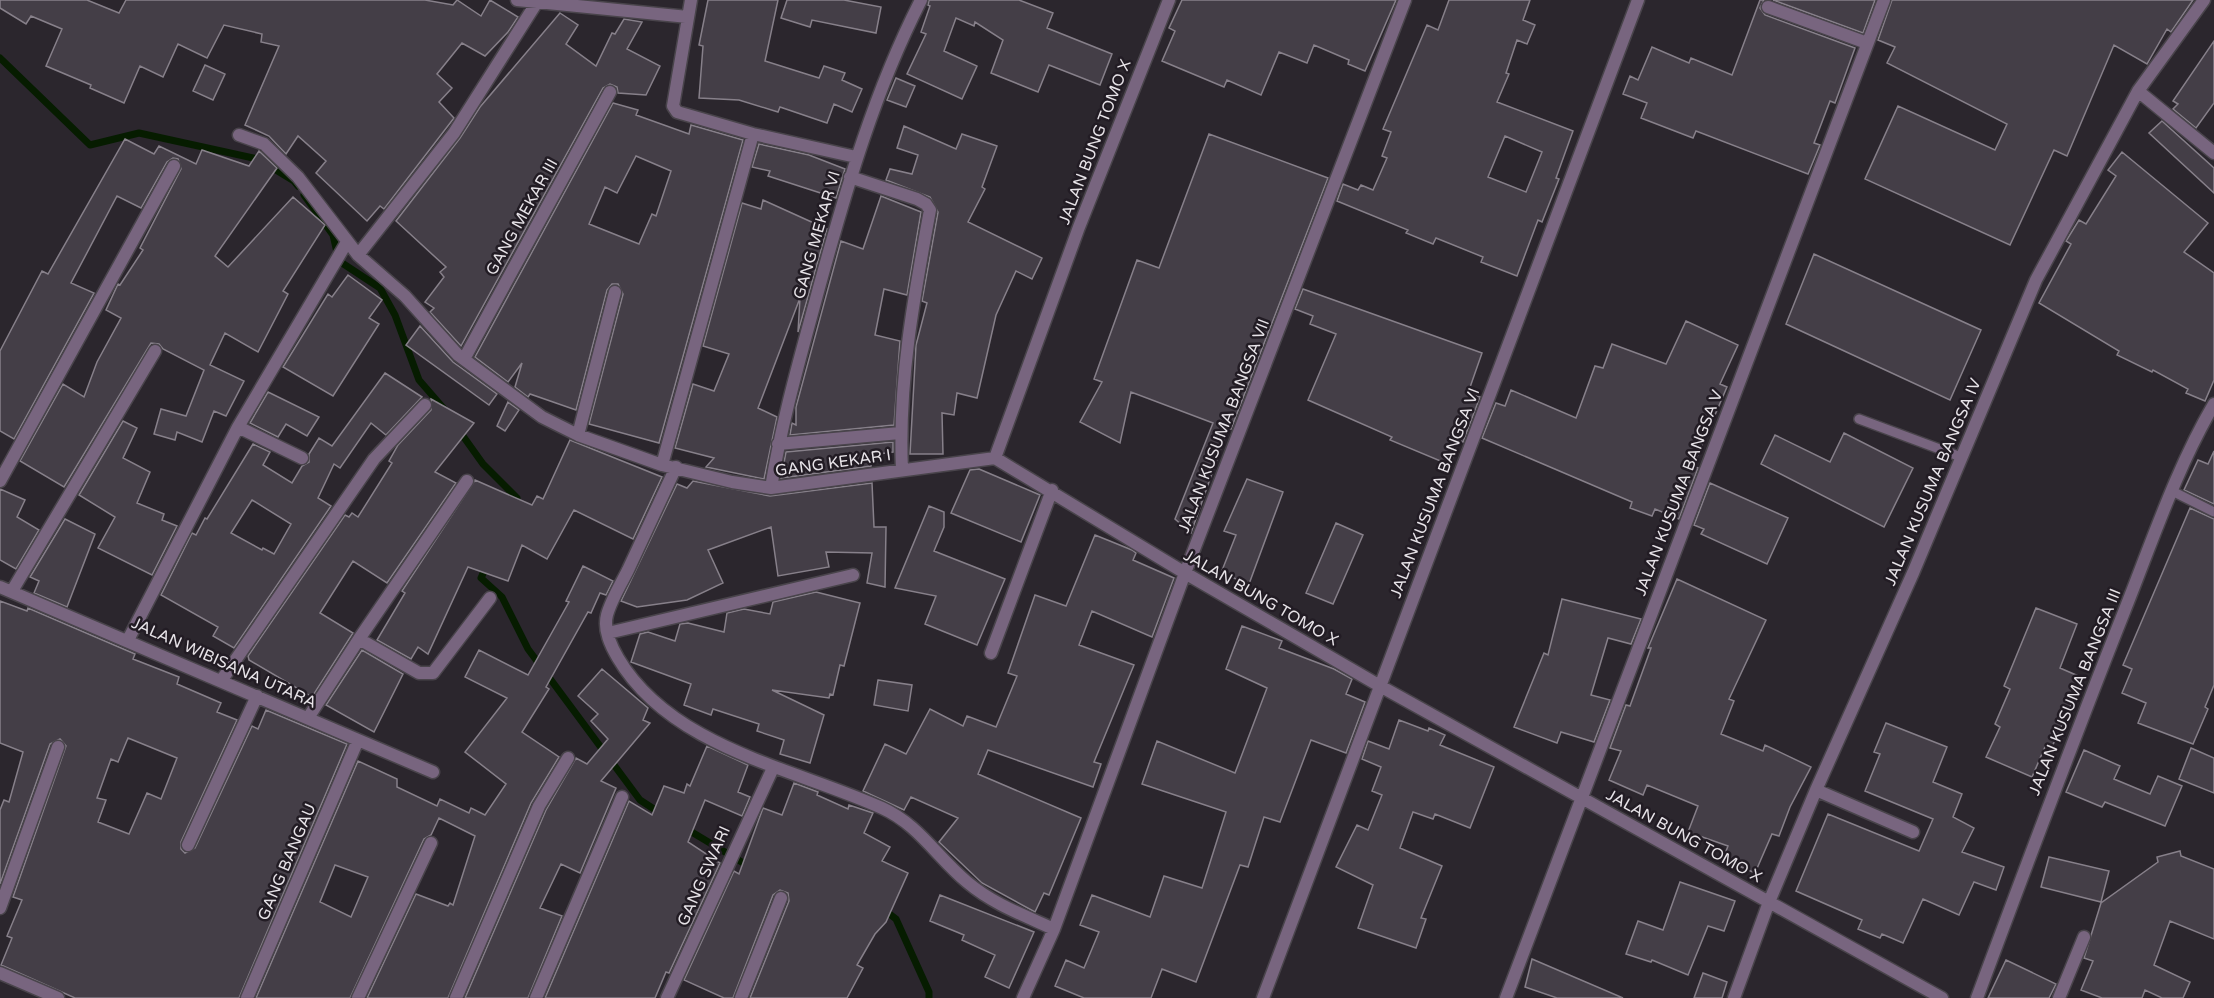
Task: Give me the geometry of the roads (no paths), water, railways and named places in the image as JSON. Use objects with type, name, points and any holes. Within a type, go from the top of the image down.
[{"type":"street","points":[[517,0],[688,16]]},
{"type":"street","points":[[691,0],[673,106],[681,115],[856,157]]},
{"type":"street","name":"GANG MEKAR VI","points":[[771,488],[778,444],[856,157],[902,37],[921,0]]},
{"type":"street","name":"JALAN BUNG TOMO X","points":[[1169,0],[1079,226],[996,458],[1185,573],[1380,686],[1942,998]]},
{"type":"street","name":"JALAN KUSUMA BANGSA VII","points":[[1023,998],[1054,929],[1185,573],[1405,0]]},
{"type":"street","name":"JALAN KUSUMA BANGSA VI","points":[[1263,998],[1638,0]]},
{"type":"street","name":"JALAN KUSUMA BANGSA V","points":[[1506,998],[1884,0]]},
{"type":"street","name":"JALAN KUSUMA BANGSA IV","points":[[1734,998],[1769,902],[1816,790],[1962,458],[2036,280],[2138,91],[2204,0]]},
{"type":"street","points":[[358,255],[454,133],[537,2]]},
{"type":"street","points":[[1768,7],[1867,43]]},
{"type":"street","points":[[2138,91],[2214,153]]},
{"type":"street","name":"GANG MEKAR III","points":[[464,359],[610,92]]},
{"type":"street","points":[[662,465],[753,134]]},
{"type":"street","name":"GANG KEKAR I","points":[[239,135],[260,142],[298,177],[345,246],[405,296],[448,347],[542,417],[578,435],[662,465],[732,483],[771,488],[996,458]]},
{"type":"street","points":[[0,481],[174,166]]},
{"type":"street","points":[[850,177],[917,199],[926,204],[930,210],[914,292],[900,433],[902,470]]},
{"type":"street","points":[[128,640],[238,427],[345,246]]},
{"type":"street","points":[[578,435],[615,292]]},
{"type":"street","points":[[6,589],[155,351]]},
{"type":"street","name":"JALAN KUSUMA BANGSA III","points":[[1977,998],[2054,788],[2172,491],[2201,426],[2214,404]]},
{"type":"street","points":[[221,681],[374,459],[425,405]]},
{"type":"street","points":[[238,427],[302,458]]},
{"type":"street","points":[[778,444],[900,433]]},
{"type":"street","points":[[676,467],[606,617],[610,645],[627,674],[644,693],[673,718],[773,768],[882,808],[903,820],[918,831],[964,880],[990,900],[1054,929]]},
{"type":"street","points":[[308,718],[467,481]]},
{"type":"street","points":[[991,653],[1052,490]]},
{"type":"street","points":[[608,633],[854,576]]},
{"type":"street","name":"JALAN WIBISANA UTARA","points":[[6,589],[433,772]]},
{"type":"street","points":[[359,639],[419,674],[433,673],[490,598]]},
{"type":"street","points":[[188,845],[257,696]]},
{"type":"street","name":"GANG BANGAU","points":[[247,998],[358,740]]},
{"type":"street","points":[[0,908],[58,747]]},
{"type":"street","points":[[456,998],[539,806],[568,758]]},
{"type":"street","name":"GANG SWARI","points":[[667,998],[744,826],[773,768]]},
{"type":"street","points":[[1816,790],[1913,832]]},
{"type":"street","points":[[536,998],[622,797]]},
{"type":"street","points":[[358,998],[431,843]]},
{"type":"street","points":[[741,998],[781,898]]},
{"type":"street","points":[[2059,998],[2084,937]]},
{"type":"street","points":[[0,973],[58,998]]},
{"type":"lane","points":[[1859,419],[1962,458]]},
{"type":"lane","points":[[2172,491],[2214,512]]},
{"type":"waterway","points":[[0,58],[90,145],[139,133],[258,159],[294,181],[298,186]]},
{"type":"waterway","points":[[304,195],[333,235],[339,261],[380,288],[395,315],[419,380],[445,410]]},
{"type":"waterway","points":[[458,429],[483,464],[517,498],[514,506]]},
{"type":"waterway","points":[[487,565],[481,578],[502,597],[528,649],[640,800],[660,813]]},
{"type":"waterway","points":[[685,828],[750,867]]},
{"type":"waterway","points":[[883,909],[896,919],[929,992],[929,998]]}]
